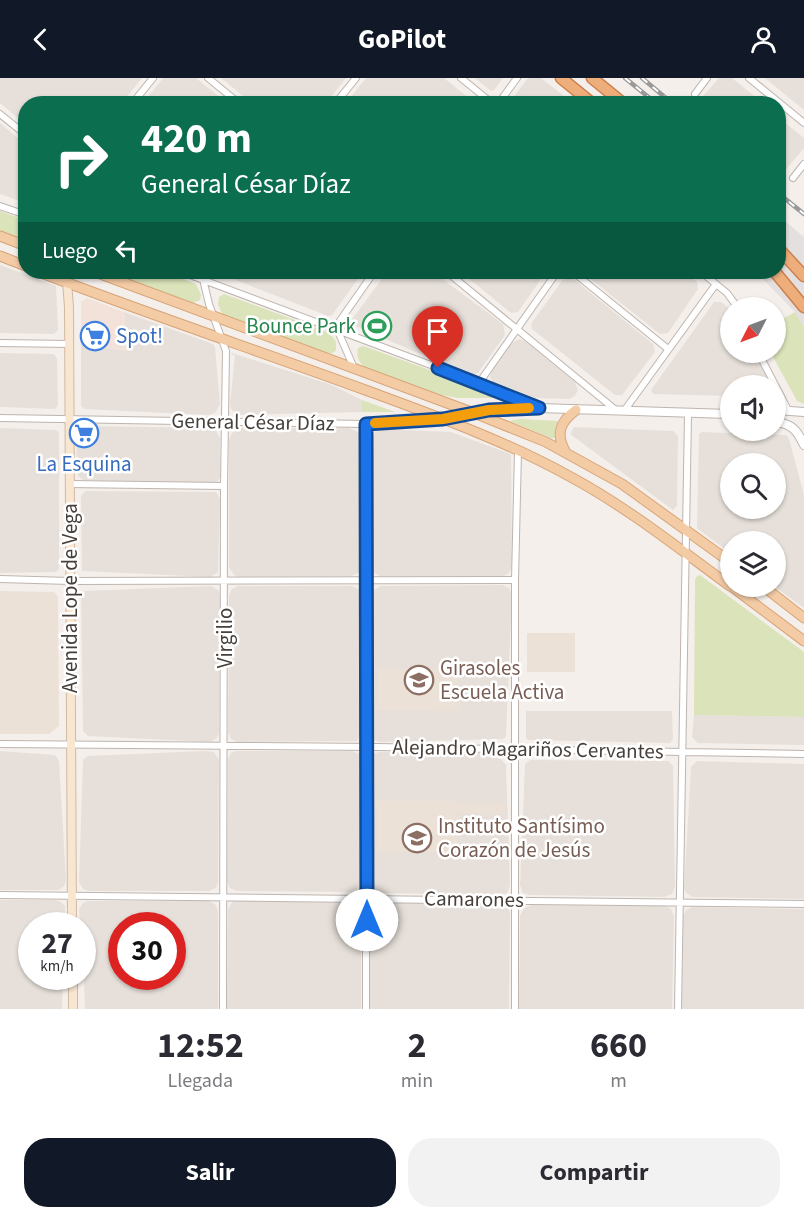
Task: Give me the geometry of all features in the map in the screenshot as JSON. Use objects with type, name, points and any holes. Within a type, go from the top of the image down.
[{"type":"highway","points":[[561,78],[583,96]]},
{"type":"highway","points":[[592,78],[614,96]]},
{"type":"highway","points":[[786,257],[804,276]]},
{"type":"highway","points":[[781,279],[804,307]]},
{"type":"main road","points":[[0,236],[18,243]]},
{"type":"main road","points":[[0,256],[18,263]]},
{"type":"main road","points":[[59,279],[443,419],[518,451],[591,489],[720,578]]},
{"type":"main road","points":[[114,279],[474,413],[565,451],[622,484],[720,554]]},
{"type":"main road","name":"Avenida Lope de Vega","points":[[68,282],[72,912]]},
{"type":"main road","points":[[565,451],[560,436],[561,426],[576,410]]},
{"type":"main road","points":[[746,597],[804,641]]},
{"type":"main road","points":[[777,597],[804,618]]},
{"type":"main road","points":[[73,990],[73,1009]]},
{"type":"street","points":[[138,96],[153,78]]},
{"type":"street","points":[[208,78],[230,96]]},
{"type":"street","points":[[341,96],[356,78]]},
{"type":"street","points":[[461,78],[483,96]]},
{"type":"street","points":[[504,96],[517,78]]},
{"type":"street","points":[[695,94],[708,78]]},
{"type":"street","points":[[749,78],[771,96]]},
{"type":"street","points":[[786,108],[804,123]]},
{"type":"street","points":[[0,114],[18,129]]},
{"type":"street","points":[[793,178],[804,164]]},
{"type":"street","points":[[0,206],[18,212]]},
{"type":"street","name":"Virgilio","points":[[205,279],[213,315],[226,351],[224,1009]]},
{"type":"street","points":[[214,279],[539,408]]},
{"type":"street","points":[[354,368],[337,329],[339,320],[370,279]]},
{"type":"street","points":[[456,279],[621,411],[716,284]]},
{"type":"street","points":[[479,383],[552,279]]},
{"type":"street","points":[[582,279],[669,349]]},
{"type":"street","points":[[710,279],[730,297]]},
{"type":"street","points":[[0,343],[69,344]]},
{"type":"street","points":[[764,363],[788,410],[804,412]]},
{"type":"street","name":"General César Díaz","points":[[0,418],[366,424],[443,419],[474,413],[539,408],[720,414]]},
{"type":"street","points":[[678,1009],[688,414]]},
{"type":"street","points":[[366,424],[368,747],[366,1009]]},
{"type":"street","points":[[786,424],[796,429],[804,442]]},
{"type":"street","points":[[515,1009],[515,580],[518,451]]},
{"type":"street","points":[[69,484],[224,486]]},
{"type":"street","points":[[0,579],[70,581],[515,580]]},
{"type":"street","name":"Alejandro Magariños Cervantes","points":[[0,744],[804,754]]},
{"type":"street","name":"Camarones","points":[[0,895],[804,904]]},
{"type":"shaded area","points":[[0,78],[142,78],[128,96],[18,96],[18,118],[0,103]]},
{"type":"shaded area","points":[[163,78],[196,78],[218,96],[149,96]]},
{"type":"shaded area","points":[[221,78],[346,78],[332,96],[243,96]]},
{"type":"shaded area","points":[[366,78],[444,78],[466,96],[352,96]]},
{"type":"shaded area","points":[[475,78],[503,78],[491,91]]},
{"type":"shaded area","points":[[528,78],[541,78],[564,96],[514,96]]},
{"type":"shaded area","points":[[719,78],[732,78],[754,96],[703,96]]},
{"type":"shaded area","points":[[765,78],[804,78],[804,110]]},
{"type":"shaded area","points":[[0,123],[18,138],[18,200],[0,194]]},
{"type":"shaded area","points":[[786,123],[804,138],[804,148],[786,169]]},
{"type":"shaded area","points":[[786,222],[804,237],[804,327],[786,303],[786,297],[780,297],[763,279],[786,279]]},
{"type":"shaded area","points":[[0,265],[18,272],[18,279],[37,279],[56,286],[58,330],[54,334],[0,333]]},
{"type":"shaded area","points":[[233,279],[358,279],[332,315],[328,316]]},
{"type":"shaded area","points":[[382,279],[442,279],[503,324],[505,335],[478,373],[470,375],[350,322]]},
{"type":"shaded area","points":[[470,279],[541,279],[518,312],[511,313]]},
{"type":"shaded area","points":[[563,279],[573,279],[653,344],[655,352],[622,395],[615,395],[532,329],[531,324]]},
{"type":"shaded area","points":[[591,279],[693,279],[697,282],[698,289],[668,333],[660,334]]},
{"type":"shaded area","points":[[87,298],[124,312],[127,351],[81,344],[81,302]]},
{"type":"shaded area","points":[[714,302],[720,302],[720,363],[759,363],[766,375],[720,375],[720,396],[653,394],[651,390]]},
{"type":"shaded area","points":[[124,312],[213,344],[220,404],[215,413],[209,415],[84,409],[81,406],[81,344],[127,351]]},
{"type":"shaded area","points":[[519,339],[525,341],[575,382],[578,390],[575,396],[569,399],[535,398],[493,382],[490,377],[492,370],[512,343]]},
{"type":"shaded area","points":[[0,353],[54,354],[57,359],[58,405],[55,409],[0,407]]},
{"type":"shaded area","points":[[232,353],[332,385],[362,400],[362,412],[237,415],[231,409],[230,404],[235,355],[231,355]]},
{"type":"shaded area","points":[[83,426],[210,428],[216,431],[220,438],[220,477],[213,484],[83,480],[78,476],[76,469],[77,435]]},
{"type":"shaded area","points":[[574,427],[673,431],[678,436],[677,506],[673,510],[570,434]]},
{"type":"shaded area","points":[[0,428],[59,432],[59,569],[56,572],[0,573]]},
{"type":"shaded area","points":[[242,428],[349,428],[358,432],[362,439],[362,566],[360,572],[352,576],[239,577],[234,575],[229,567],[229,440],[232,433]]},
{"type":"shaded area","points":[[381,429],[451,432],[511,454],[512,567],[509,573],[504,576],[380,576],[374,573],[372,567],[372,439],[375,432]]},
{"type":"shaded area","points":[[702,432],[720,433],[720,441],[786,441],[786,435],[804,495],[804,608],[786,595],[786,531],[720,531],[720,545],[697,528],[699,434]]},
{"type":"shaded area","points":[[86,491],[216,492],[220,499],[218,572],[210,577],[82,571],[81,496]]},
{"type":"shaded area","points":[[503,585],[509,588],[512,595],[506,737],[503,739],[380,742],[374,740],[371,733],[371,596],[374,590],[381,586]]},
{"type":"shaded area","points":[[211,586],[218,590],[220,595],[219,733],[217,738],[210,742],[88,736],[83,731],[81,593],[84,591]]},
{"type":"shaded area","points":[[238,586],[352,586],[360,590],[362,596],[362,733],[357,741],[237,742],[231,739],[228,732],[229,595],[232,589]]},
{"type":"shaded area","points":[[0,591],[54,592],[58,597],[59,726],[49,734],[0,734]]},
{"type":"shaded area","points":[[527,633],[575,633],[575,672],[527,672]]},
{"type":"shaded area","name":"Girasoles Escuela Activa","points":[[377,669],[460,669],[460,711],[377,710]]},
{"type":"shaded area","points":[[526,711],[672,711],[673,739],[670,743],[528,740],[526,738]]},
{"type":"shaded area","points":[[694,715],[804,717],[804,745],[698,743],[692,737]]},
{"type":"shaded area","points":[[0,751],[55,755],[59,761],[66,880],[64,886],[59,890],[0,890]]},
{"type":"shaded area","points":[[236,751],[352,751],[359,754],[361,760],[361,880],[356,889],[349,892],[237,891],[230,888],[227,882],[228,759],[231,753]]},
{"type":"shaded area","points":[[214,752],[219,760],[218,882],[216,888],[209,891],[89,891],[83,889],[79,882],[83,760],[88,756]]},
{"type":"shaded area","points":[[379,752],[479,753],[501,759],[506,765],[510,885],[507,893],[501,895],[381,893],[373,889],[370,883],[371,760],[373,754]]},
{"type":"shaded area","points":[[530,760],[668,761],[673,766],[675,887],[672,894],[664,897],[530,895],[523,893],[520,885],[525,764]]},
{"type":"shaded area","points":[[697,761],[804,764],[804,899],[693,897],[686,893],[684,888],[691,767]]},
{"type":"shaded area","name":"Instituto Santísimo Corazón de Jesús","points":[[377,801],[505,803],[505,814],[458,813],[457,852],[377,852]]},
{"type":"shaded area","points":[[0,900],[55,900],[61,902],[65,906],[65,912],[18,912],[18,990],[63,990],[62,1009],[0,1009]]},
{"type":"shaded area","points":[[87,901],[209,901],[215,904],[218,911],[218,1009],[85,1009],[84,990],[96,990],[96,912],[79,912]]},
{"type":"shaded area","points":[[232,902],[358,903],[361,909],[361,1009],[227,1009],[228,910]]},
{"type":"shaded area","points":[[380,902],[501,904],[508,908],[510,912],[509,1009],[370,1009],[370,911],[372,906]]},
{"type":"shaded area","points":[[532,905],[665,906],[671,909],[674,916],[672,1009],[519,1009],[520,916],[524,908]]},
{"type":"shaded area","points":[[693,907],[804,909],[804,1009],[682,1009],[683,916],[686,910]]},
{"type":"green space","points":[[0,211],[18,217],[18,238],[0,231]]},
{"type":"green space","points":[[127,279],[183,279],[196,284],[201,295],[200,300],[193,303]]},
{"type":"green space","points":[[224,294],[330,333],[336,342],[336,350],[333,353],[327,353],[222,314],[218,304],[219,297]]},
{"type":"green space","points":[[795,312],[804,327],[804,404],[797,401],[786,381],[786,375],[783,375],[776,363],[786,363],[786,317]]},
{"type":"green space","points":[[363,346],[503,398],[458,398],[441,395],[366,368],[360,362],[357,351]]},
{"type":"green space","points":[[362,400],[395,412],[362,412]]},
{"type":"green space","points":[[519,419],[558,421],[555,438],[509,421]]},
{"type":"green space","points":[[700,575],[720,590],[720,597],[730,597],[804,652],[804,717],[694,715],[695,580]]},
{"type":"railway","points":[[625,78],[647,96]]},
{"type":"railway","points":[[642,78],[663,96]]},
{"type":"railway","points":[[786,199],[804,214]]},
{"type":"slow traffic","points":[[375,423],[443,419],[489,410],[529,408]]},
{"type":"place","name":"Bounce Park","points":[[377,326]]},
{"type":"place","name":"Spot!","points":[[95,336]]},
{"type":"place","name":"La Esquina","points":[[84,433]]},
{"type":"place","name":"Girasoles Escuela Activa","points":[[419,680]]},
{"type":"place","name":"Instituto Santísimo Corazón de Jesús","points":[[417,838]]},
{"type":"route","points":[[367,920],[366,424],[443,419],[489,410],[539,408],[438,368]]}]
